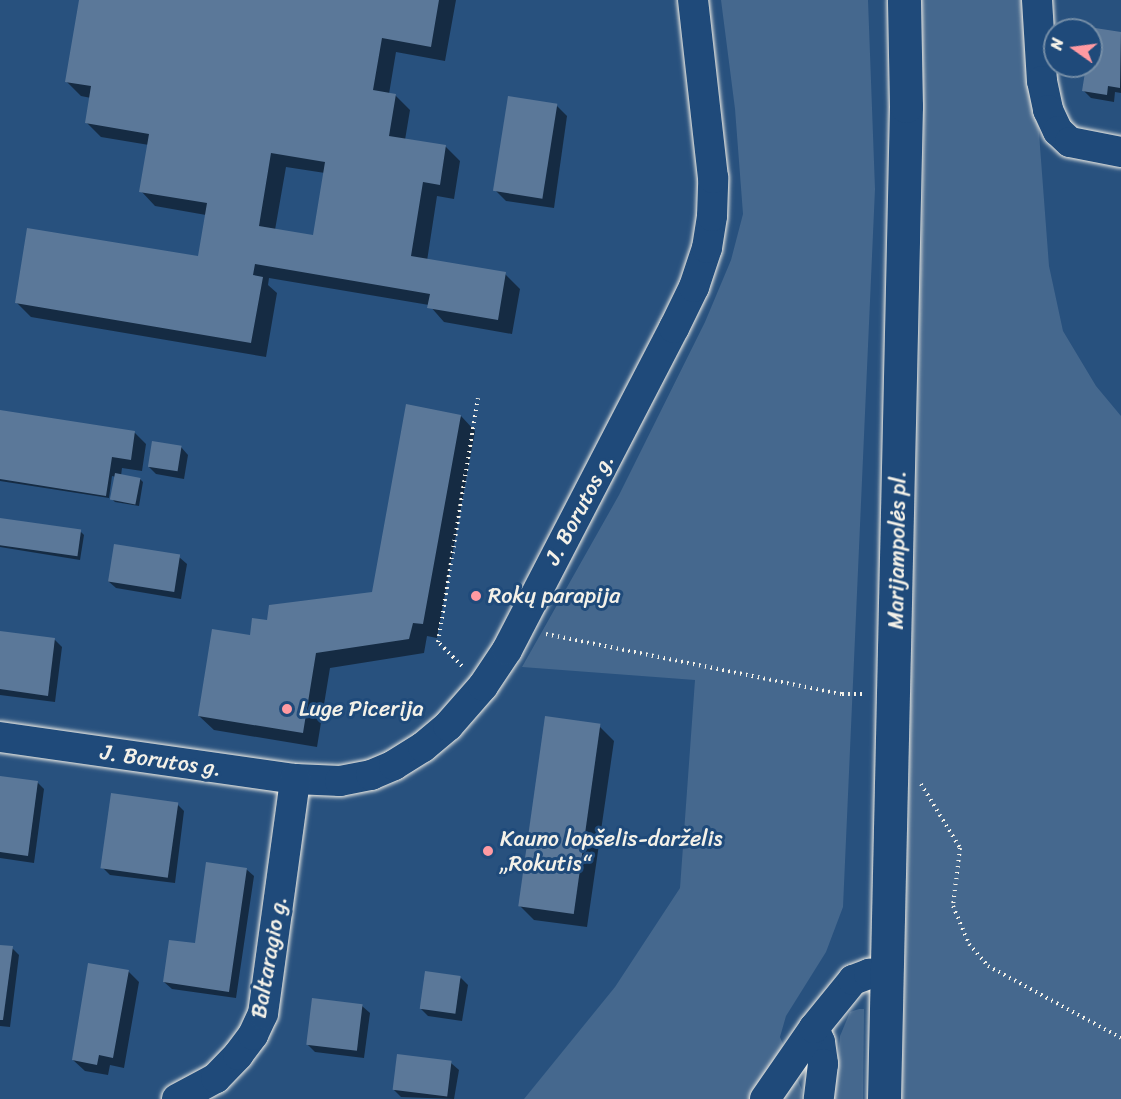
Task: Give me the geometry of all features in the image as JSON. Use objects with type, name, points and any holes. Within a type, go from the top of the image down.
[{"type":"main road","name":"Marijampolės pl.","points":[[884,1099],[906,106],[904,0]]},
{"type":"street","name":"J. Borutos g.","points":[[0,737],[295,779],[340,781],[371,775],[394,765],[423,747],[448,726],[483,686],[507,650],[675,328],[694,286],[707,248],[712,216],[713,178],[708,116],[693,0]]},
{"type":"street","points":[[1038,0],[1042,81],[1048,110],[1058,131],[1070,142],[1121,152]]},
{"type":"street","name":"Baltaragio g.","points":[[177,1099],[216,1078],[254,1035],[263,1014],[295,779]]},
{"type":"street","points":[[765,1099],[814,1028],[853,980],[869,974],[887,972]]},
{"type":"street","points":[[814,1028],[820,1042],[823,1064],[819,1099]]},
{"type":"path","points":[[470,673],[438,642],[478,398]]},
{"type":"path","points":[[545,633],[842,694]]},
{"type":"path","points":[[917,777],[960,848],[953,906],[969,944],[987,966],[1121,1038]]},
{"type":"shaded area","points":[[721,0],[868,0],[875,189],[843,907],[826,952],[786,1016],[780,1037],[802,1090],[801,1099],[524,1099],[615,987],[680,888],[695,680],[522,667],[619,495],[705,322],[731,260],[743,214],[735,109]]},
{"type":"shaded area","points":[[922,0],[1029,0],[1049,266],[1063,331],[1096,386],[1121,416],[1121,1099],[902,1099],[924,140]]},
{"type":"shaded area","points":[[864,1009],[863,1099],[834,1099],[840,1036],[850,1012]]},
{"type":"building","points":[[79,0],[439,0],[431,47],[382,38],[373,90],[396,94],[389,136],[446,145],[440,185],[423,182],[411,256],[506,272],[498,320],[427,308],[430,294],[255,264],[253,275],[263,277],[251,343],[15,303],[27,228],[198,256],[207,203],[139,192],[149,134],[85,123],[91,86],[65,82]],"holes":[[[271,153],[325,162],[313,235],[259,226]]]},
{"type":"building","points":[[1103,29],[1121,32],[1120,88],[1108,86],[1107,95],[1082,91],[1084,78],[1103,78]]},
{"type":"building","points":[[508,96],[557,104],[542,199],[493,191]]},
{"type":"building","points":[[406,404],[461,415],[423,624],[413,623],[409,639],[316,653],[303,733],[198,716],[212,629],[250,635],[252,618],[267,620],[269,605],[372,592]]},
{"type":"building","points":[[0,410],[135,431],[131,460],[112,457],[106,496],[0,479]]},
{"type":"building","points":[[152,441],[182,446],[178,471],[148,467]]},
{"type":"building","points":[[115,473],[141,478],[135,504],[110,500]]},
{"type":"building","points":[[0,518],[81,529],[77,556],[0,545]]},
{"type":"building","points":[[114,544],[180,554],[174,592],[108,582]]},
{"type":"building","points":[[0,631],[55,638],[48,696],[0,689]]},
{"type":"building","points":[[545,716],[600,724],[574,914],[518,906]]},
{"type":"building","points":[[0,776],[38,781],[28,856],[0,852]]},
{"type":"building","points":[[111,793],[178,802],[168,878],[100,868]]},
{"type":"building","points":[[206,862],[247,868],[229,992],[163,982],[169,940],[195,943]]},
{"type":"building","points":[[0,945],[13,946],[3,1020],[0,1020]]},
{"type":"building","points":[[88,963],[129,970],[113,1058],[99,1055],[97,1065],[72,1060]]},
{"type":"building","points":[[425,971],[461,976],[455,1014],[420,1009]]},
{"type":"building","points":[[312,998],[363,1004],[357,1051],[306,1045]]},
{"type":"building","points":[[397,1054],[452,1061],[447,1096],[393,1090]]},
{"type":"place","name":"Rokų parapija","points":[[476,596]]},
{"type":"place","name":"Luge Picerija","points":[[287,709]]},
{"type":"place","name":"Kauno lopšelis-darželis „Rokutis“","points":[[488,851]]}]
